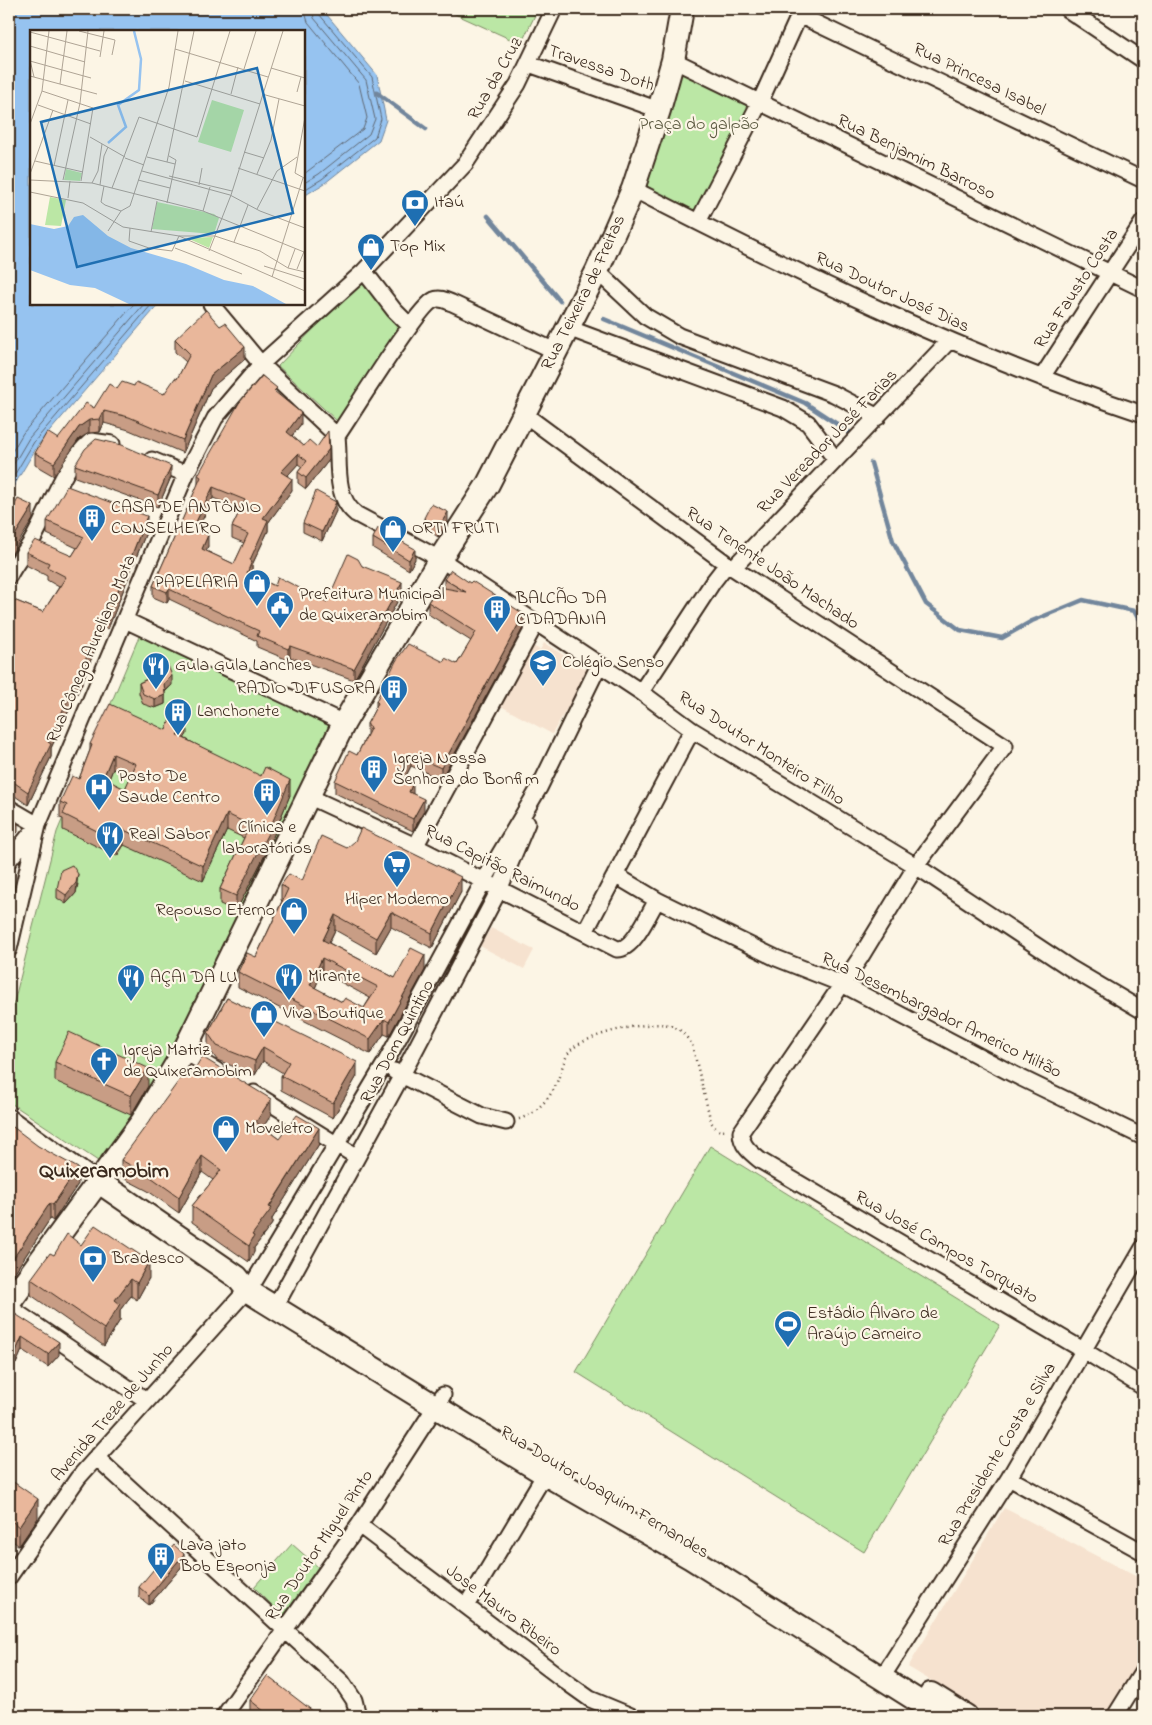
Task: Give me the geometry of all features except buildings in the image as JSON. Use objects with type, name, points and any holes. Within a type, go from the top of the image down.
[{"type":"street","name":"Rua da Cruz","points":[[466,164],[508,101],[529,64],[554,9]]},
{"type":"street","name":"Rua Teixeira de Freitas","points":[[9,1303],[142,1122],[184,1051],[310,797],[344,723],[440,560],[488,484],[597,271],[633,189],[673,60],[682,9]]},
{"type":"street","points":[[1067,9],[1143,60]]},
{"type":"street","points":[[698,222],[760,102],[800,12]]},
{"type":"street","name":"Rua Princesa Isabel","points":[[800,12],[1143,180]]},
{"type":"street","name":"Rua Benjamim Barroso","points":[[673,60],[1143,289]]},
{"type":"street","name":"Travessa Doth","points":[[529,64],[659,110]]},
{"type":"street","name":"Rua Cônego Aureliano Mota","points":[[9,860],[38,825],[186,474],[215,418],[261,364],[364,271],[466,164]]},
{"type":"street","name":"Rua Doutor José Dias","points":[[633,189],[698,222],[949,341],[1143,414]]},
{"type":"street","name":"Rua Fausto Costa","points":[[1042,377],[1112,273],[1143,222]]},
{"type":"street","points":[[364,271],[394,310],[410,326]]},
{"type":"street","points":[[597,271],[645,316],[679,336],[834,394],[878,416]]},
{"type":"street","points":[[213,305],[261,364],[337,436],[410,326],[428,303],[438,299],[452,303],[555,351]]},
{"type":"street","points":[[568,328],[784,408],[808,423],[836,460]]},
{"type":"street","name":"Rua Vereador José Farias","points":[[641,692],[713,582],[836,460],[949,341]]},
{"type":"street","name":"Rua Tenente João Machado","points":[[524,414],[730,566],[1005,746],[916,866]]},
{"type":"street","name":"Rua Doutor Monteiro Filho","points":[[337,436],[341,492],[351,510],[440,560],[641,692],[692,730],[916,866],[1070,968],[1143,1011]]},
{"type":"street","points":[[9,576],[33,539],[64,477],[84,447],[91,441],[98,440],[121,447]]},
{"type":"street","points":[[142,456],[186,474]]},
{"type":"street","points":[[125,620],[344,723]]},
{"type":"street","points":[[415,847],[536,623]]},
{"type":"street","name":"Rua Dom Quintino","points":[[246,1283],[337,1145],[384,1065],[484,882],[539,788],[600,665]]},
{"type":"street","points":[[585,932],[692,730]]},
{"type":"street","name":"Rua Dom Quintino","points":[[278,1302],[402,1075],[499,890],[527,826],[539,788]]},
{"type":"street","name":"Rua Capitão Raimundo","points":[[310,797],[415,847],[617,949],[624,948],[633,940],[657,900]]},
{"type":"street","points":[[9,808],[38,825],[9,949]]},
{"type":"street","points":[[741,1132],[842,984],[916,866]]},
{"type":"street","name":"Rua Desembargador Americo Miltão","points":[[615,875],[657,900],[776,958],[842,984],[1013,1074],[1143,1137]]},
{"type":"street","points":[[184,1051],[358,1157]]},
{"type":"street","points":[[384,1065],[482,1116],[506,1122]]},
{"type":"street","points":[[9,1117],[99,1182]]},
{"type":"street","name":"Rua José Campos Torquato","points":[[741,1132],[745,1147],[760,1161],[1143,1387]]},
{"type":"street","name":"Rua Doutor Joaquim Fernandes","points":[[99,1182],[246,1283],[440,1401],[546,1474],[834,1642],[952,1714]]},
{"type":"street","name":"Rua Presidente Costa e Silva","points":[[885,1673],[922,1612],[1009,1478],[1143,1248]]},
{"type":"street","name":"Avenida Treze de Junho","points":[[9,1577],[78,1478],[246,1283]]},
{"type":"street","points":[[9,1308],[146,1400]]},
{"type":"street","name":"Rua Doutor Joaquim Fernandes","points":[[440,1401],[499,1431],[634,1510],[834,1642]]},
{"type":"street","name":"Rua Doutor Miguel Pinto","points":[[224,1716],[359,1525],[440,1401]]},
{"type":"street","points":[[96,1458],[342,1682],[354,1700],[358,1716]]},
{"type":"street","points":[[466,1606],[546,1474]]},
{"type":"street","points":[[1009,1478],[1143,1552]]},
{"type":"street","name":"Jose Mauro Ribeiro","points":[[359,1525],[590,1699],[631,1716]]},
{"type":"street","points":[[1115,1716],[1143,1671]]},
{"type":"path","points":[[506,1122],[528,1116],[541,1105],[554,1091],[570,1052],[586,1040],[608,1032],[646,1026],[673,1026],[684,1034],[692,1044],[711,1122],[717,1130],[741,1132]]},
{"type":"shaded area","name":"Colégio Senso","points":[[544,643],[589,671],[552,734],[497,704],[531,645],[540,650]]},
{"type":"shaded area","points":[[491,928],[534,950],[524,969],[480,946]]},
{"type":"shaded area","points":[[1004,1508],[1143,1580],[1143,1657],[1107,1716],[990,1716],[908,1667]]},
{"type":"green space","points":[[444,9],[538,9],[521,44]]},
{"type":"green space","name":"Praça do galpão","points":[[677,68],[751,105],[697,218],[639,184]]},
{"type":"green space","points":[[360,280],[394,313],[400,328],[394,349],[337,421],[278,366]]},
{"type":"green space","points":[[141,632],[334,726],[138,1125],[101,1163],[9,1102],[9,1022],[57,832]]},
{"type":"green space","name":"Estádio Álvaro de Araújo Carneiro","points":[[710,1146],[1000,1325],[864,1552],[576,1372]]},
{"type":"green space","points":[[292,1544],[318,1567],[283,1616],[254,1587]]},
{"type":"water","points":[[9,9],[322,9],[377,75],[386,120],[379,140],[325,183],[305,195],[305,30],[30,30],[30,305],[158,305],[38,445],[9,494]]},
{"type":"waterway","points":[[377,93],[426,129]]},
{"type":"waterway","points":[[488,216],[560,301]]},
{"type":"waterway","points":[[604,319],[805,403],[849,432]]},
{"type":"waterway","points":[[871,463],[893,541],[926,604],[960,630],[1002,638],[1032,621],[1083,600],[1134,611],[1143,627]]},
{"type":"place","name":"Itaú","points":[[415,227]]},
{"type":"place","name":"Top Mix","points":[[371,271]]},
{"type":"place","name":"CASA DE ANTÔNIO CONSELHEIRO","points":[[92,542]]},
{"type":"place","name":"ORTI FRUTI","points":[[393,553]]},
{"type":"place","name":"PAPELARIA","points":[[257,607]]},
{"type":"place","name":"Prefeitura Municipal de Quixeramobim","points":[[280,629]]},
{"type":"place","name":"BALCÃO DA CIDADANIA","points":[[497,633]]},
{"type":"place","name":"Colégio Senso","points":[[543,687]]},
{"type":"place","name":"Gula Gula Lanches","points":[[156,690]]},
{"type":"place","name":"RADIO DIFUSORA","points":[[394,713]]},
{"type":"place","name":"Lanchonete","points":[[178,736]]},
{"type":"place","name":"Igreja Nossa Senhora do Bonfim","points":[[374,793]]},
{"type":"place","name":"Posto De Saude Centro","points":[[99,811]]},
{"type":"place","name":"Clínica e laboratórios","points":[[267,816]]},
{"type":"place","name":"Real Sabor","points":[[110,859]]},
{"type":"place","name":"Hiper Moderno","points":[[397,888]]},
{"type":"place","name":"Repouso Eterno","points":[[294,935]]},
{"type":"place","name":"Mirante","points":[[289,1001]]},
{"type":"place","name":"AÇAI DA LU","points":[[131,1002]]},
{"type":"place","name":"Viva Boutique","points":[[264,1038]]},
{"type":"place","name":"Igreja Matriz de Quixeramobim","points":[[104,1085]]},
{"type":"place","name":"Moveletro","points":[[226,1153]]},
{"type":"place","name":"Bradesco","points":[[93,1283]]},
{"type":"place","name":"Estádio Álvaro de Araújo Carneiro","points":[[788,1348]]},
{"type":"place","name":"Lava jato Bob Esponja","points":[[161,1580]]},
{"type":"district","name":"Quixeramobim","points":[[104,1172]]}]
